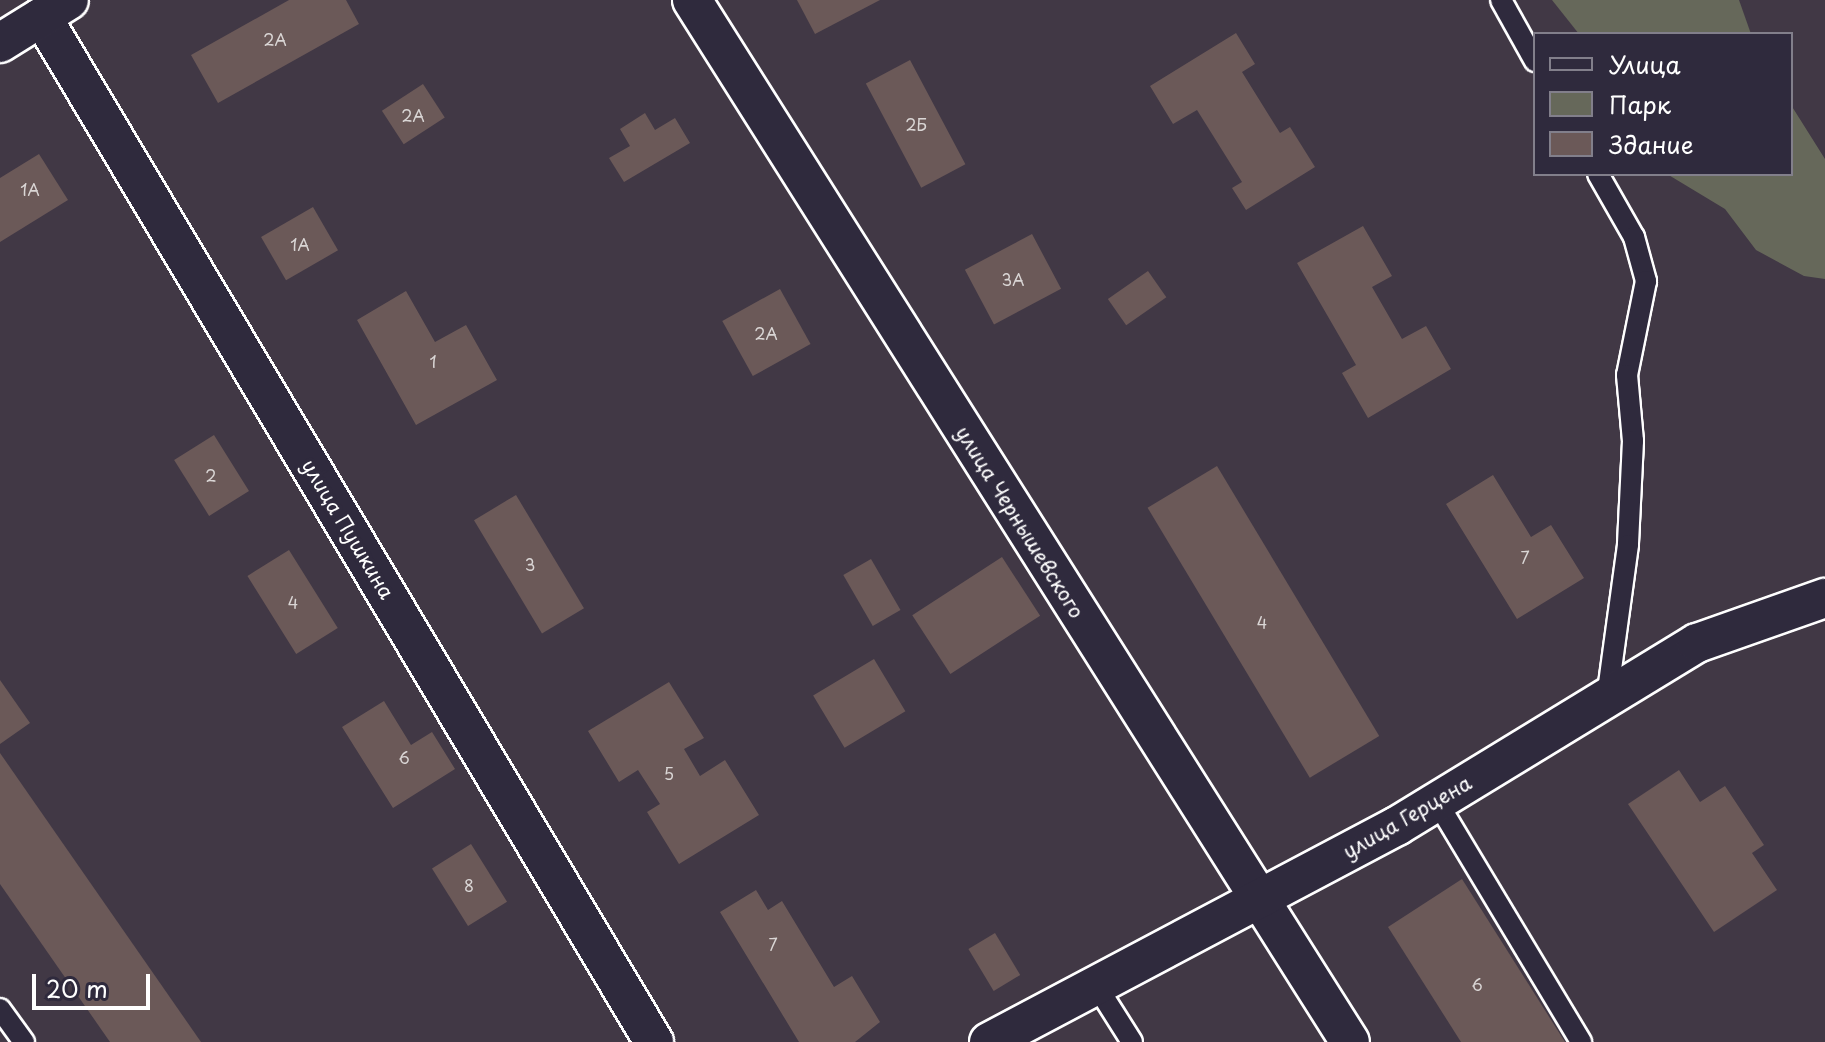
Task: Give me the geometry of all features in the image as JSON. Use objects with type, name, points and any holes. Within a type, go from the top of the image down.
[{"type":"street","name":"улица Чернышевского","points":[[692,0],[1257,900],[1350,1042]]},
{"type":"street","points":[[0,43],[55,8]]},
{"type":"street","name":"улица Пушкина","points":[[55,8],[654,1042]]},
{"type":"street","name":"улица Герцена","points":[[989,1042],[1437,802],[1697,643],[1825,598]]},
{"type":"lane","points":[[1501,0],[1533,57]]},
{"type":"lane","points":[[1599,176],[1634,237],[1646,281],[1627,375],[1633,441],[1628,545],[1607,698]]},
{"type":"lane","points":[[1437,802],[1581,1042]]},
{"type":"lane","points":[[1096,985],[1132,1042]]},
{"type":"lane","points":[[0,1009],[24,1042]]},
{"type":"green space","points":[[1552,0],[1739,0],[1750,32],[1577,32]]},
{"type":"green space","points":[[1793,108],[1825,159],[1825,279],[1804,276],[1756,250],[1725,209],[1670,176],[1793,176]]},
{"type":"building","points":[[289,0],[346,0],[359,24],[218,103],[191,55]]},
{"type":"building","points":[[797,0],[880,0],[815,34]]},
{"type":"building","points":[[1236,33],[1255,64],[1242,72],[1280,133],[1290,127],[1315,167],[1246,210],[1232,188],[1242,182],[1197,110],[1173,124],[1150,86]]},
{"type":"building","points":[[910,60],[965,164],[921,188],[866,83]]},
{"type":"building","points":[[423,84],[445,118],[404,144],[382,111]]},
{"type":"building","points":[[645,113],[655,130],[675,118],[690,143],[624,182],[609,158],[630,146],[620,129]]},
{"type":"building","points":[[39,154],[68,200],[0,242],[0,178]]},
{"type":"building","points":[[313,207],[338,250],[286,280],[261,237]]},
{"type":"building","points":[[1363,226],[1392,276],[1372,287],[1402,339],[1426,326],[1451,369],[1368,418],[1342,373],[1356,365],[1297,263]]},
{"type":"building","points":[[1032,234],[1061,289],[994,324],[965,270]]},
{"type":"building","points":[[1148,271],[1166,297],[1126,325],[1108,299]]},
{"type":"building","points":[[780,289],[811,344],[753,376],[722,321]]},
{"type":"building","points":[[406,291],[435,342],[466,325],[497,380],[416,425],[357,320]]},
{"type":"building","points":[[214,435],[249,491],[209,516],[174,460]]},
{"type":"building","points":[[1217,466],[1379,736],[1310,778],[1148,508]]},
{"type":"building","points":[[1493,475],[1531,537],[1551,525],[1584,578],[1517,619],[1446,504]]},
{"type":"building","points":[[516,495],[584,608],[542,633],[474,520]]},
{"type":"building","points":[[289,550],[338,628],[296,654],[247,576]]},
{"type":"building","points":[[1002,557],[1040,616],[950,674],[912,615]]},
{"type":"building","points":[[871,559],[900,610],[873,626],[843,575]]},
{"type":"building","points":[[874,659],[905,711],[845,748],[813,696]]},
{"type":"building","points":[[0,680],[30,723],[0,744]]},
{"type":"building","points":[[669,682],[704,738],[684,749],[700,776],[725,760],[759,815],[679,864],[647,812],[660,804],[638,770],[619,782],[588,731]]},
{"type":"building","points":[[384,701],[411,745],[432,732],[455,769],[393,808],[342,727]]},
{"type":"building","points":[[0,753],[201,1042],[110,1042],[0,884]]},
{"type":"building","points":[[1679,770],[1700,802],[1725,786],[1764,845],[1752,853],[1777,890],[1714,932],[1628,804]]},
{"type":"building","points":[[471,844],[507,902],[468,926],[432,868]]},
{"type":"building","points":[[1462,879],[1565,1042],[1461,1042],[1388,927]]},
{"type":"building","points":[[756,890],[768,910],[782,901],[834,987],[852,976],[880,1022],[855,1042],[799,1042],[720,912]]},
{"type":"building","points":[[995,933],[1020,975],[994,991],[968,949]]}]
